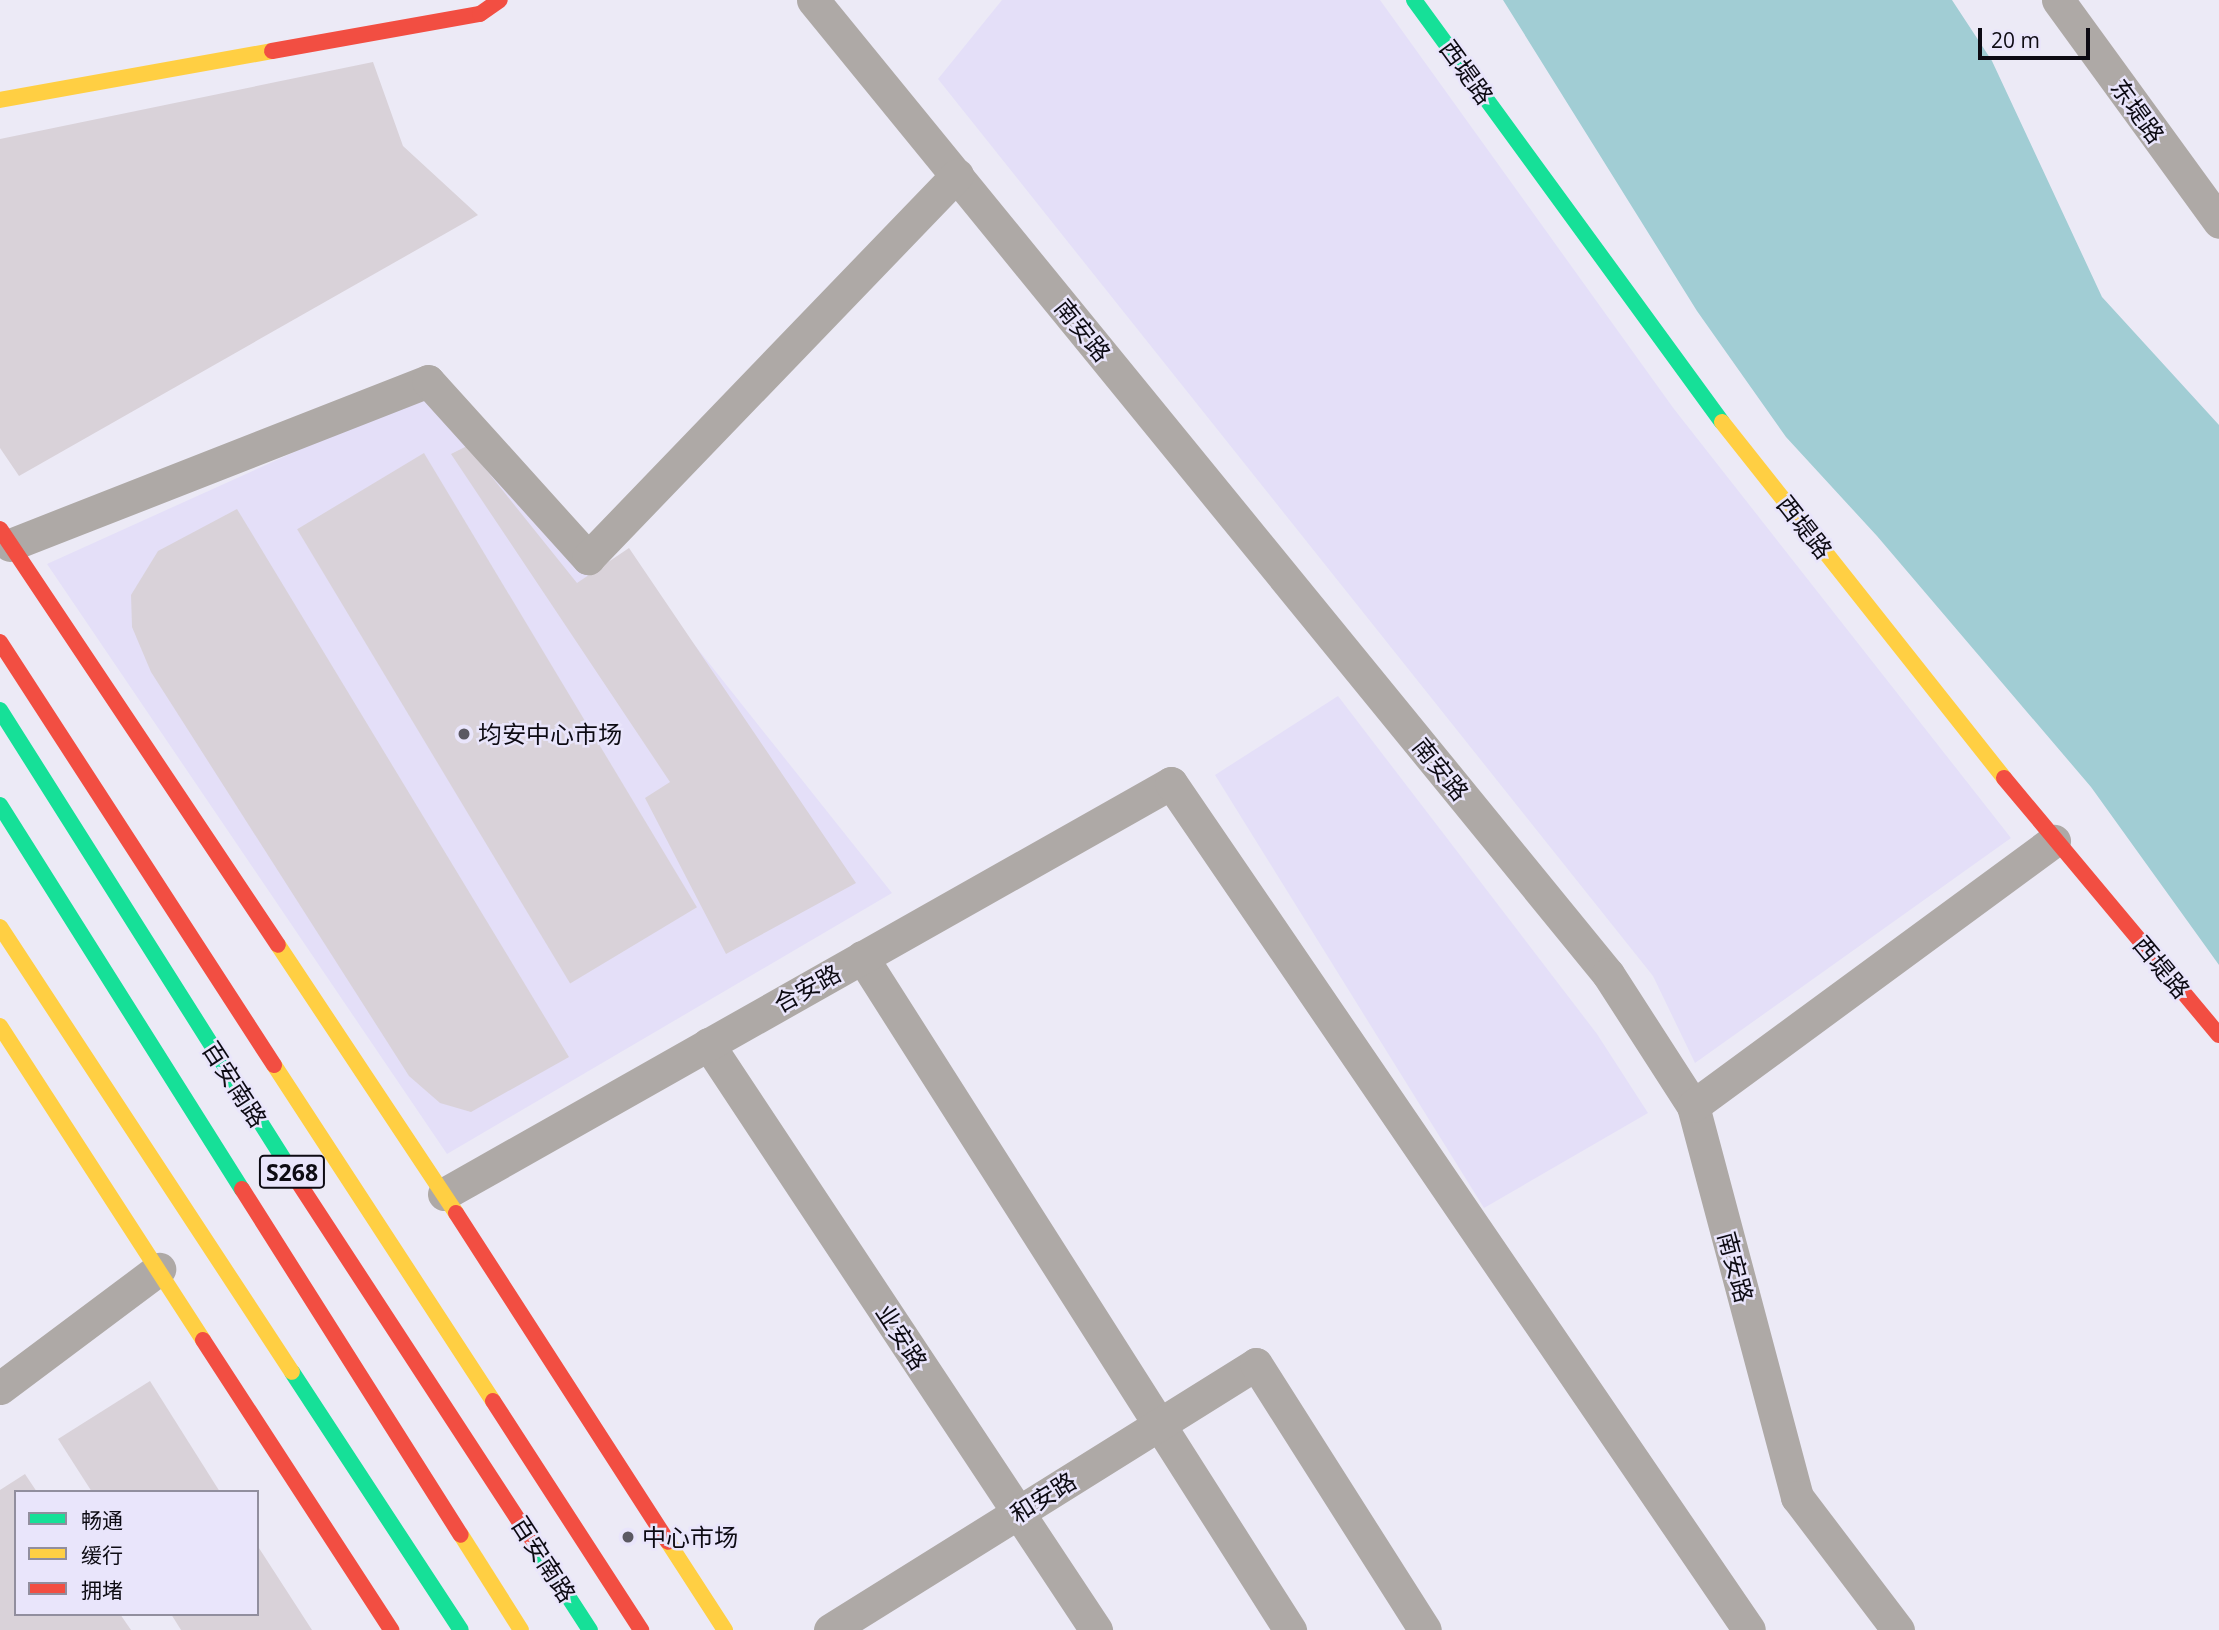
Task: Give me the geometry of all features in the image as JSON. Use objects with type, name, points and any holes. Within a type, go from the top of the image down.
[{"type":"main road","points":[[0,100],[480,14],[500,0]]},
{"type":"main road","name":"西堤路","points":[[1414,0],[1733,437],[2054,841],[2219,1035]]},
{"type":"main road","points":[[5,537],[444,1194],[725,1630]]},
{"type":"main road","points":[[0,642],[641,1630]]},
{"type":"main road","name":"百安南路","points":[[0,710],[337,1243],[590,1630]]},
{"type":"main road","name":"百安南路","points":[[0,805],[521,1630]]},
{"type":"main road","points":[[0,927],[461,1630]]},
{"type":"main road","points":[[0,1026],[391,1630]]},
{"type":"street","name":"南安路","points":[[813,0],[1608,974],[1693,1105],[1797,1497],[1898,1630]]},
{"type":"street","name":"东堤路","points":[[2058,0],[2219,222]]},
{"type":"street","points":[[5,537],[428,381],[588,558],[957,175]]},
{"type":"street","name":"合安路","points":[[444,1194],[1171,783],[1749,1630]]},
{"type":"street","points":[[1693,1105],[2054,841]]},
{"type":"street","points":[[862,957],[1290,1630]]},
{"type":"street","name":"业安路","points":[[708,1044],[1096,1630]]},
{"type":"street","points":[[0,1388],[159,1269]]},
{"type":"street","name":"和安路","points":[[830,1630],[1256,1364],[1425,1630]]},
{"type":"shaded area","points":[[1002,0],[1380,0],[1674,409],[2011,838],[1695,1063],[1653,976],[938,79]]},
{"type":"shaded area","name":"均安中心市场","points":[[427,392],[585,574],[627,560],[892,893],[447,1154],[47,564]]},
{"type":"shaded area","points":[[1338,696],[1597,1034],[1648,1113],[1484,1208],[1215,775]]},
{"type":"water","points":[[1503,0],[1952,0],[1992,61],[2102,297],[2219,425],[2219,965],[2091,787],[1877,536],[1786,437],[1697,311]]},
{"type":"building","points":[[373,62],[403,146],[478,215],[19,476],[0,448],[0,139]]},
{"type":"building","points":[[467,446],[577,583],[629,548],[856,883],[726,954],[645,798],[670,782],[451,454]]},
{"type":"building","points":[[424,453],[697,907],[570,984],[297,529]]},
{"type":"building","points":[[237,509],[569,1057],[471,1112],[440,1103],[409,1076],[151,672],[132,627],[131,595],[158,551]]},
{"type":"building","points":[[150,1381],[219,1490],[91,1490],[58,1439]]},
{"type":"building","points":[[25,1474],[36,1490],[14,1490],[14,1616],[121,1616],[131,1630],[0,1630],[0,1490]]},
{"type":"building","points":[[259,1548],[312,1630],[181,1630],[172,1616],[259,1616]]},
{"type":"traffic: fast","points":[[1414,0],[1722,422]]},
{"type":"traffic: fast","points":[[0,710],[298,1182]]},
{"type":"traffic: fast","points":[[0,805],[242,1189]]},
{"type":"traffic: fast","points":[[292,1372],[461,1630]]},
{"type":"traffic: fast","points":[[536,1547],[590,1630]]},
{"type":"traffic: slow","points":[[0,100],[272,51]]},
{"type":"traffic: slow","points":[[1722,422],[2004,778]]},
{"type":"traffic: slow","points":[[0,927],[292,1372]]},
{"type":"traffic: slow","points":[[278,945],[456,1213]]},
{"type":"traffic: slow","points":[[0,1026],[203,1340]]},
{"type":"traffic: slow","points":[[274,1065],[493,1401]]},
{"type":"traffic: slow","points":[[461,1535],[521,1630]]},
{"type":"traffic: slow","points":[[668,1542],[725,1630]]},
{"type":"traffic: jam","points":[[272,51],[480,14],[500,0]]},
{"type":"traffic: jam","points":[[0,529],[278,945]]},
{"type":"traffic: jam","points":[[0,642],[274,1065]]},
{"type":"traffic: jam","points":[[2004,778],[2219,1035]]},
{"type":"traffic: jam","points":[[298,1182],[536,1547]]},
{"type":"traffic: jam","points":[[242,1189],[461,1535]]},
{"type":"traffic: jam","points":[[456,1213],[668,1542]]},
{"type":"traffic: jam","points":[[203,1340],[391,1630]]},
{"type":"traffic: jam","points":[[493,1401],[641,1630]]},
{"type":"place","name":"均安中心市场","points":[[464,734]]},
{"type":"place","name":"中心市场","points":[[628,1537]]}]
